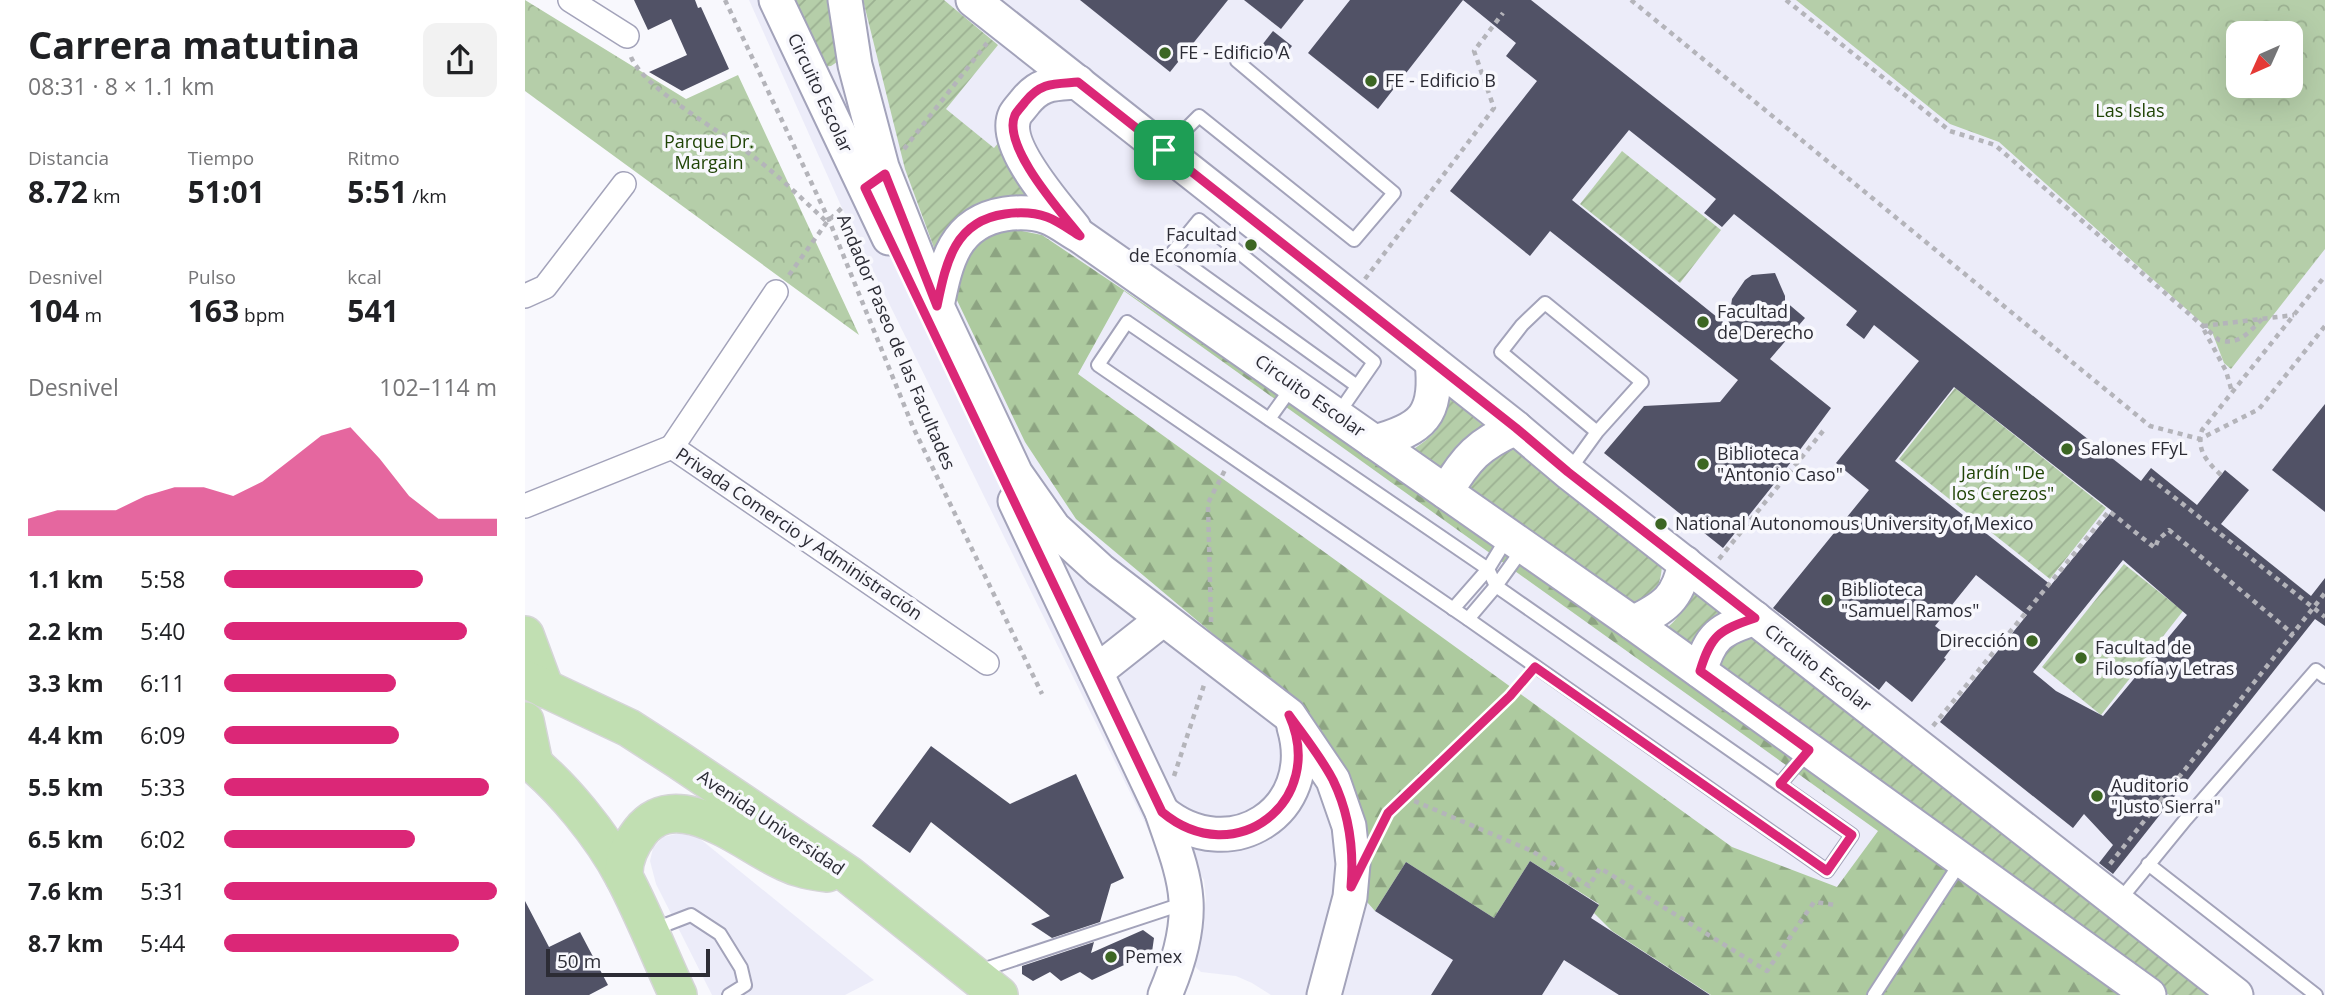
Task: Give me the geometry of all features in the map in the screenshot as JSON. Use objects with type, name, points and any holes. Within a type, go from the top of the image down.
[{"type":"main road","points":[[525,635],[535,684]]},
{"type":"main road","name":"Avenida Universidad","points":[[535,684],[629,729],[849,875],[986,984]]},
{"type":"main road","points":[[525,721],[530,761],[575,807],[605,846],[624,877],[678,995]]},
{"type":"main road","points":[[624,877],[629,850],[643,828],[657,819],[680,814],[719,824],[786,863],[808,871],[849,875]]},
{"type":"street","points":[[570,0],[624,35]]},
{"type":"street","name":"Circuito Escolar","points":[[776,0],[814,81],[875,181],[1016,474],[1054,528],[1100,570],[1289,715],[1333,780],[1349,826],[1353,864],[1350,897],[1324,995]]},
{"type":"street","name":"Circuito Escolar","points":[[845,0],[875,181],[1096,672],[1162,812],[1183,877],[1186,902],[1179,953],[1165,995]]},
{"type":"street","name":"Circuito Escolar","points":[[973,0],[1516,428],[1568,472],[1699,564],[1755,618],[2236,995]]},
{"type":"street","points":[[814,81],[830,82],[844,76],[855,65]]},
{"type":"street","points":[[1078,82],[1047,84],[1032,94],[1014,116],[1013,130],[1017,144],[1034,176],[1080,236]]},
{"type":"street","points":[[525,296],[545,287],[624,184]]},
{"type":"street","name":"Circuito Escolar","points":[[937,306],[944,272],[954,246],[972,225],[997,215],[1021,212],[1048,218],[1080,236],[1334,420],[1374,442],[1517,540],[2149,995]]},
{"type":"street","points":[[672,447],[776,292]]},
{"type":"street","points":[[1374,442],[1402,435],[1426,417],[1432,402],[1432,362]]},
{"type":"street","points":[[1446,492],[1462,464],[1496,437],[1516,428]]},
{"type":"street","name":"Privada Comercio y Administración","points":[[525,506],[672,447],[987,663]]},
{"type":"street","points":[[1633,623],[1660,610],[1699,564]]},
{"type":"street","points":[[1700,671],[1707,646],[1718,634],[1733,625],[1755,618]]},
{"type":"street","points":[[1096,672],[1163,619]]},
{"type":"street","points":[[1162,812],[1175,822],[1205,835],[1238,833],[1263,822],[1283,803],[1299,766],[1298,740],[1289,715]]},
{"type":"lane","points":[[1164,150],[1199,116],[1354,240],[1394,193],[1237,61]]},
{"type":"lane","points":[[1334,420],[1374,362],[1199,220],[1172,253],[1357,386]]},
{"type":"lane","points":[[1568,472],[1597,432],[1642,382],[1545,303],[1522,325],[1501,352],[1597,432]]},
{"type":"lane","points":[[1127,322],[1488,569],[1496,586],[1852,835],[1827,871],[1468,619],[1098,365],[1127,322]]},
{"type":"lane","points":[[1269,419],[1287,394]]},
{"type":"lane","points":[[1453,609],[1517,540]]},
{"type":"lane","points":[[1468,619],[1496,586],[1517,540]]},
{"type":"lane","points":[[2117,904],[2148,864],[2316,670],[2325,677]]},
{"type":"lane","points":[[1780,784],[1809,750]]},
{"type":"lane","points":[[1874,995],[1962,859]]},
{"type":"lane","points":[[2148,864],[2316,995]]},
{"type":"lane","points":[[986,984],[1186,902]]},
{"type":"lane","points":[[648,931],[691,915],[720,934],[741,968],[745,985],[730,995]]},
{"type":"path","name":"Andador Paseo de las Facultades","points":[[725,0],[828,221],[913,427],[1042,694]]},
{"type":"path","points":[[1631,0],[2150,426],[2200,439],[2259,409],[2325,326]]},
{"type":"path","points":[[1786,0],[1950,131],[1995,145],[2219,340],[2236,341],[2262,319]]},
{"type":"path","points":[[1359,288],[1494,108],[1474,51],[1503,13]]},
{"type":"path","points":[[776,292],[828,221],[875,181],[1003,23]]},
{"type":"path","points":[[624,35],[636,68],[665,93],[749,153],[828,221]]},
{"type":"path","points":[[2221,475],[2206,460],[2200,439],[2202,430],[2325,276]]},
{"type":"path","points":[[2202,326],[2294,315]]},
{"type":"path","points":[[2202,326],[2226,371],[2232,393]]},
{"type":"path","points":[[1699,564],[1823,431]]},
{"type":"path","points":[[2150,478],[2325,617]]},
{"type":"path","points":[[1927,733],[2109,511],[2155,548],[2158,540],[2169,530],[2293,634]]},
{"type":"path","points":[[2102,874],[2325,593]]},
{"type":"path","points":[[1376,838],[1388,813],[1510,696],[1535,667]]},
{"type":"path","points":[[1405,797],[1532,851],[1589,886],[1599,868],[1767,971],[1814,902],[1836,905]]},
{"type":"shaded area","name":"National Autonomous University of Mexico","points":[[749,0],[2325,0],[2325,995],[1271,995],[1236,976],[1201,972],[1192,964],[1206,900],[1204,880],[1193,863],[1153,839],[842,208]]},
{"type":"shaded area","points":[[680,833],[699,838],[874,980],[845,995],[712,995],[656,884],[650,861],[653,848],[663,837]]},
{"type":"green space","name":"Parque Dr. Margain","points":[[525,0],[686,99],[738,75],[859,335],[525,91]]},
{"type":"green space","points":[[782,0],[833,0],[840,60],[831,66],[821,67]]},
{"type":"green space","points":[[863,0],[944,0],[998,45],[946,109],[994,148],[1004,136],[1051,211],[937,256],[905,169]]},
{"type":"green space","name":"Las Islas","points":[[1796,0],[2325,0],[2325,249],[2231,369],[2224,363],[2212,332],[1999,142],[1950,124]]},
{"type":"green space","points":[[1622,151],[1721,230],[1680,283],[1580,204]]},
{"type":"green space","points":[[1017,230],[1042,235],[1567,589],[2134,995],[1711,995],[1612,931],[1594,913],[1599,904],[1530,861],[1494,918],[1406,862],[1375,911],[1351,884],[1350,830],[1279,689],[1076,519],[1025,442],[954,294],[966,262],[982,241],[989,236]],"holes":[[[1124,291],[1878,831],[1837,887],[1732,847],[1078,374]]]},
{"type":"green space","name":"Jardín \"De los Cerezos\"","points":[[1955,388],[2106,508],[2050,579],[1899,459]]},
{"type":"green space","points":[[1449,397],[1485,427],[1468,436],[1456,447],[1442,479],[1406,454],[1435,431],[1444,417]]},
{"type":"green space","points":[[1509,446],[1662,566],[1659,583],[1648,599],[1630,613],[1462,492],[1469,474]]},
{"type":"green space","points":[[2124,564],[2183,611],[2101,715],[2042,667]]},
{"type":"green space","points":[[1690,590],[1722,615],[1709,621],[1700,630],[1690,656],[1659,633],[1679,615]]},
{"type":"green space","points":[[1751,637],[2213,995],[2169,995],[1710,670],[1734,639]]},
{"type":"building","points":[[634,0],[695,0],[698,8],[701,7],[729,69],[682,91],[649,72],[687,55],[671,19],[648,30]]},
{"type":"building","name":"FE - Edificio A","points":[[1080,0],[1228,0],[1170,72]]},
{"type":"building","name":"FE - Edificio A","points":[[1244,0],[1304,0],[1281,29]]},
{"type":"building","name":"FE - Edificio B","points":[[1350,0],[1463,0],[1378,109],[1308,53]]},
{"type":"building","points":[[1463,0],[1531,0],[2141,481],[2151,468],[2197,505],[2225,470],[2249,490],[2221,524],[2311,596],[2325,578],[2325,626],[2315,619],[2113,874],[2099,863],[2113,845],[2084,814],[2073,828],[1940,722],[2027,615],[1976,575],[1935,626],[1956,642],[1912,702],[1886,681],[1879,690],[1773,608],[1869,490],[1836,463],[1919,361],[1874,325],[1864,339],[1846,325],[1857,311],[1734,214],[1722,227],[1704,213],[1716,199],[1629,130],[1572,200],[1728,326],[1732,299],[1745,280],[1752,275],[1775,273],[1785,301],[1805,318],[1770,359],[1831,408],[1723,548],[1604,453],[1644,406],[1720,402],[1738,380],[1550,231],[1530,256],[1450,191],[1537,81],[1506,56],[1516,43]],"holes":[[[1954,387],[2112,511],[2051,585],[1895,461]],[[2123,560],[2187,615],[2103,716],[2056,691],[2033,672]]]},
{"type":"building","points":[[1273,31],[1292,46],[1281,60],[1262,45]]},
{"type":"building","points":[[2325,404],[2325,512],[2272,470]]},
{"type":"building","points":[[931,746],[1010,804],[1076,774],[1124,878],[1111,884],[1100,922],[1052,938],[1031,924],[1050,916],[931,822],[910,853],[872,826]]},
{"type":"building","points":[[1530,861],[1599,905],[1591,918],[1710,995],[1619,995],[1564,960],[1542,995],[1431,995],[1453,960],[1375,911],[1406,862],[1494,918]]},
{"type":"building","points":[[525,901],[549,947],[580,932],[608,985],[589,995],[525,995]]},
{"type":"building","name":"Pemex","points":[[1143,930],[1154,938],[1152,952],[1092,980],[1080,972],[1061,981],[1050,972],[1033,981],[1022,974],[1022,966],[1094,942],[1091,953]]},
{"type":"place","name":"FE - Edificio A","points":[[1165,53]]},
{"type":"place","name":"FE - Edificio B","points":[[1371,81]]},
{"type":"place","name":"Facultad de Economía","points":[[1251,245]]},
{"type":"place","name":"Facultad de Derecho","points":[[1703,322]]},
{"type":"place","name":"Salones FFyL","points":[[2067,449]]},
{"type":"place","name":"Biblioteca \"Antonio Caso\"","points":[[1703,464]]},
{"type":"place","name":"National Autonomous University of Mexico","points":[[1661,524]]},
{"type":"place","name":"Biblioteca \"Samuel Ramos\"","points":[[1827,600]]},
{"type":"place","name":"Dirección","points":[[2032,641]]},
{"type":"place","name":"Facultad de Filosofía y Letras","points":[[2081,658]]},
{"type":"place","name":"Auditorio \"Justo Sierra\"","points":[[2097,796]]},
{"type":"place","name":"Pemex","points":[[1111,957]]},
{"type":"route","points":[[1078,82],[1164,150],[1755,618],[1733,625],[1718,634],[1707,646],[1700,671],[1809,750],[1780,784],[1852,835],[1827,871],[1535,667],[1510,696],[1388,813],[1351,887],[1353,864],[1349,826],[1333,780],[1289,715],[1298,740],[1299,766],[1283,803],[1263,822],[1238,833],[1205,835],[1189,830],[1162,812],[865,188],[885,174],[937,306],[944,272],[954,246],[972,225],[997,215],[1021,212],[1048,218],[1080,236],[1034,176],[1017,144],[1013,130],[1014,116],[1032,94],[1047,84],[1078,82]]}]
